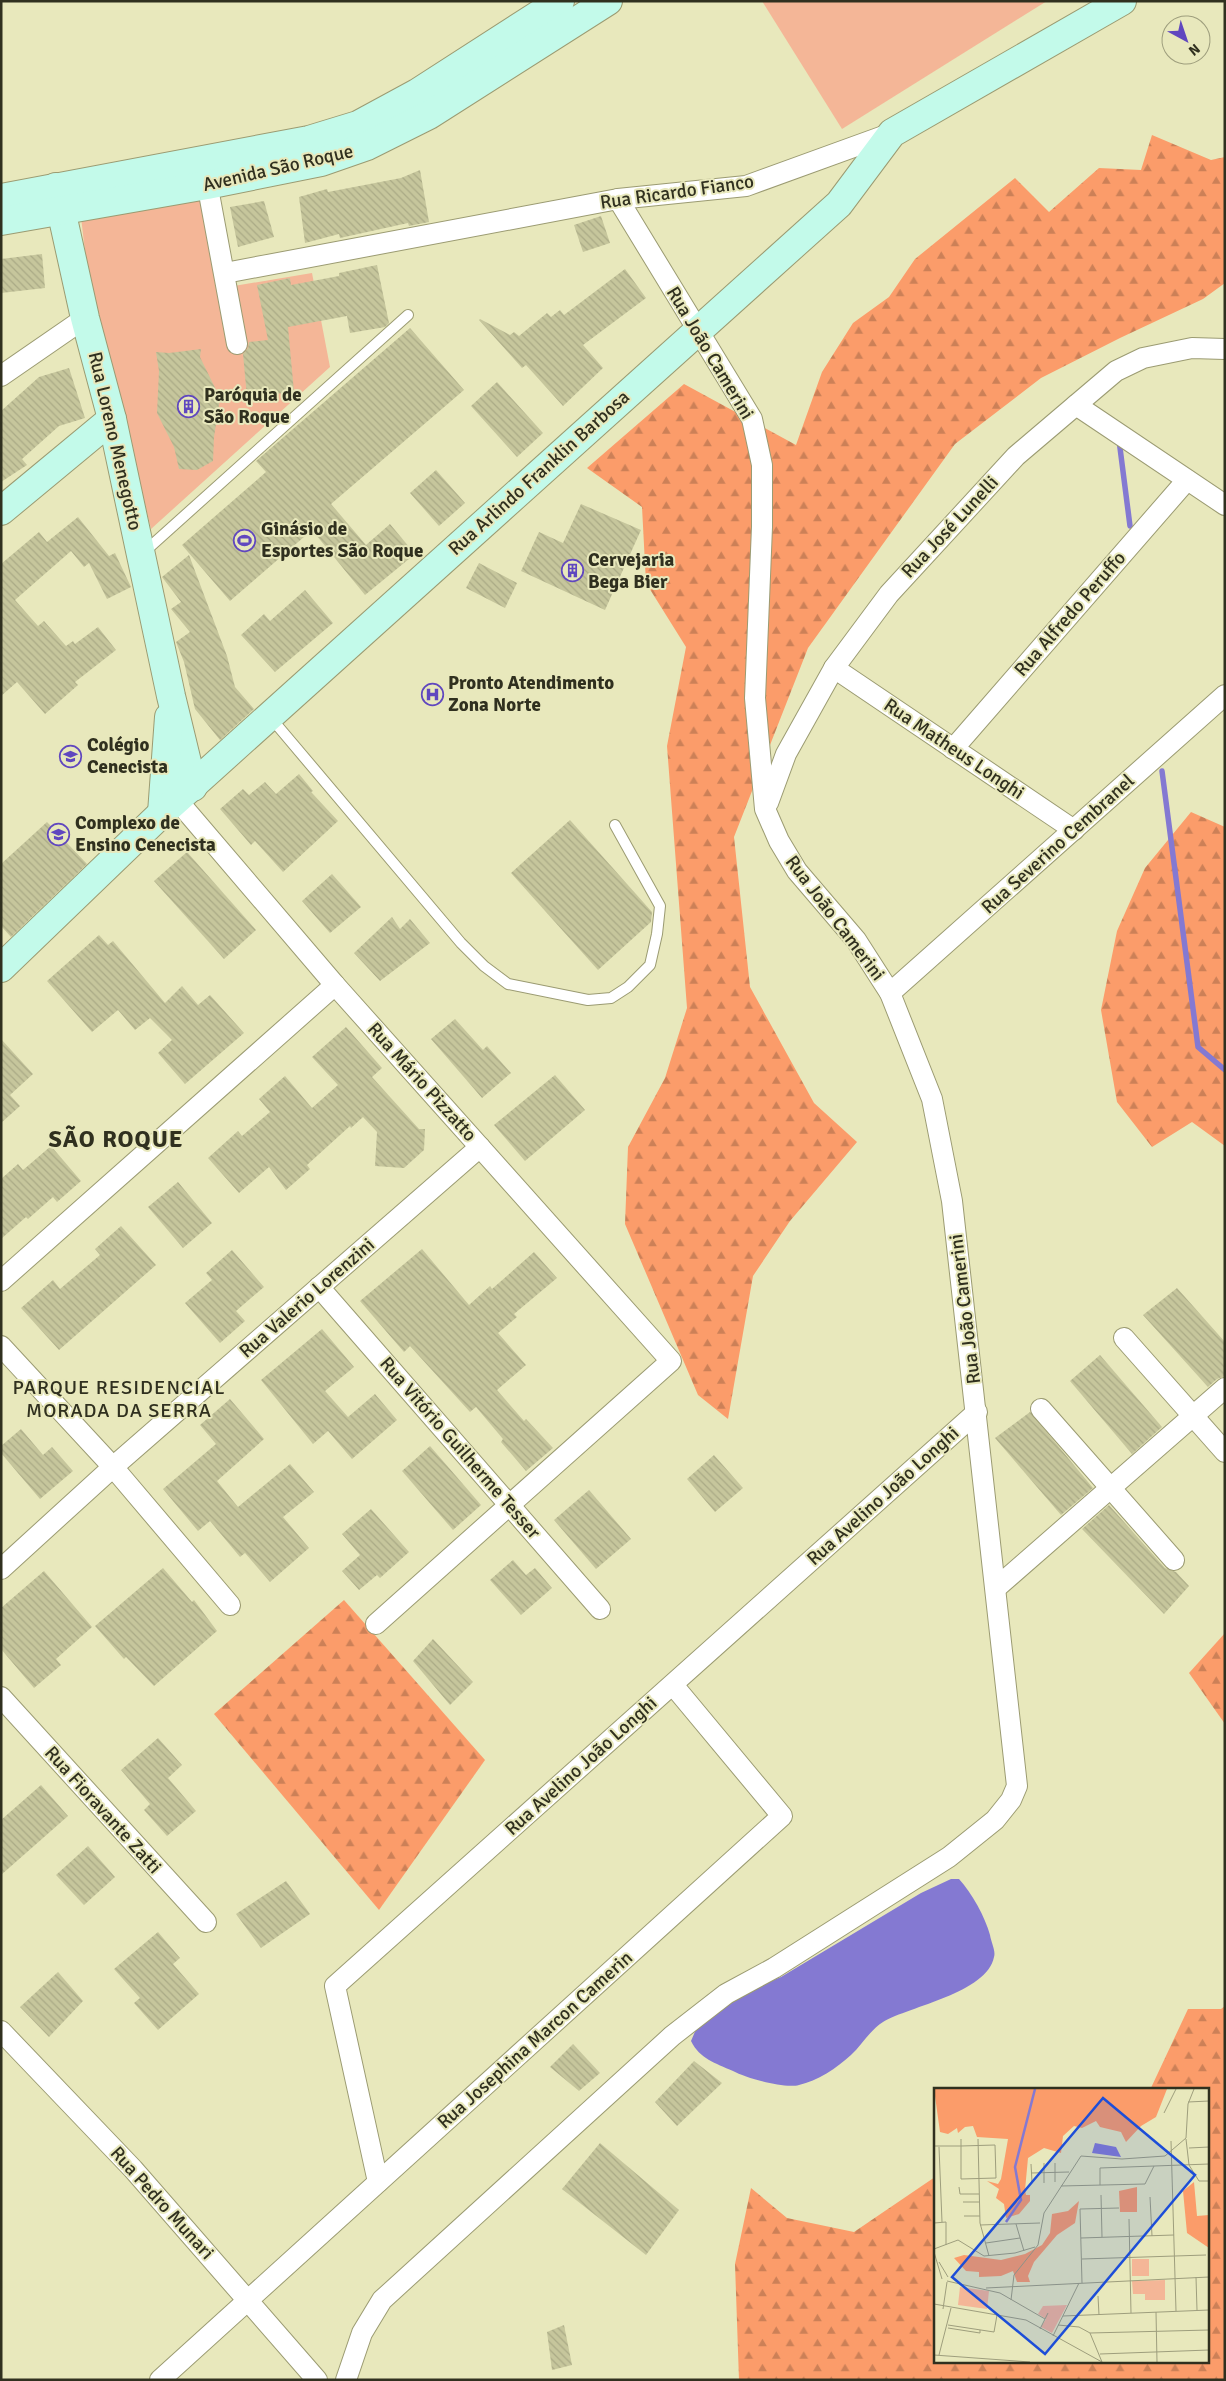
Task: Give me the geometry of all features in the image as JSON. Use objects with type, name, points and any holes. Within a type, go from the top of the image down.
[{"type":"street","name":"Avenida São Roque","points":[[423,104],[560,1]]},
{"type":"street","name":"Avenida São Roque","points":[[1,221],[59,199],[205,173],[423,104],[608,1]]},
{"type":"street","name":"Rua Ricardo Fianco","points":[[225,273],[618,199],[746,186],[892,133],[1122,1]]},
{"type":"street","name":"Rua Arlindo Franklin Barbosa","points":[[1,968],[269,716],[839,204],[892,133]]},
{"type":"street","points":[[205,173],[237,344]]},
{"type":"street","name":"Avenida São Roque","points":[[1,198],[59,199]]},
{"type":"street","name":"Rua Loreno Menegotto","points":[[59,199],[85,318],[112,418],[171,696],[178,800]]},
{"type":"street","name":"Rua João Camerini","points":[[346,2380],[362,2333],[382,2300],[579,2122],[630,2072],[726,1994],[774,1968],[949,1856],[995,1820],[1011,1800],[1017,1786],[977,1412],[952,1201],[932,1099],[890,993],[856,940],[797,871],[779,841],[765,810],[755,698],[762,527],[762,466],[752,419],[618,199]]},
{"type":"street","points":[[1,376],[85,318]]},
{"type":"street","name":"Rua José Lunelli","points":[[765,810],[786,754],[834,668],[889,594],[1016,456],[1116,372],[1143,358],[1192,348],[1225,349]]},
{"type":"street","points":[[1076,405],[1225,505]]},
{"type":"street","points":[[1,511],[112,418]]},
{"type":"street","name":"Rua Alfredo Peruffo","points":[[953,749],[1188,480]]},
{"type":"street","name":"Rua Matheus Longhi","points":[[834,668],[1074,830]]},
{"type":"street","name":"Rua Severino Cembranel","points":[[890,993],[1225,695]]},
{"type":"street","name":"Rua Loreno Menegotto","points":[[171,696],[178,800]]},
{"type":"street","name":"Rua Mário Pizzatto","points":[[178,800],[335,985],[671,1361],[510,1505]]},
{"type":"street","points":[[1,1281],[335,985]]},
{"type":"street","name":"Rua Valerio Lorenzini","points":[[1,1570],[113,1467],[480,1147]]},
{"type":"street","name":"Rua Vitório Guilherme Tesser","points":[[319,1287],[600,1609]]},
{"type":"street","points":[[1124,1338],[1225,1452]]},
{"type":"street","points":[[1,1346],[113,1467],[230,1605]]},
{"type":"street","points":[[996,1588],[1225,1388]]},
{"type":"street","points":[[1041,1409],[1110,1490],[1174,1560]]},
{"type":"street","name":"Rua Avelino João Longhi","points":[[378,2182],[335,1986],[977,1412]]},
{"type":"street","points":[[376,1624],[510,1505]]},
{"type":"street","name":"Rua Josephina Marcon Camerin","points":[[160,2380],[782,1816],[673,1685]]},
{"type":"street","name":"Rua Fioravante Zatti","points":[[1,1697],[206,1922]]},
{"type":"street","name":"Rua Pedro Munari","points":[[1,2031],[133,2169],[317,2380]]},
{"type":"lane","points":[[140,555],[408,315]]},
{"type":"lane","points":[[269,716],[461,943],[484,966],[508,984],[588,1000],[611,998],[628,987],[650,965],[657,934],[660,906],[615,824]]},
{"type":"green space","points":[[1152,135],[1211,160],[1225,157],[1225,283],[1203,299],[1041,378],[955,444],[808,648],[734,837],[750,987],[814,1103],[857,1142],[790,1221],[753,1276],[728,1419],[698,1395],[625,1224],[628,1147],[665,1078],[687,1008],[667,746],[686,647],[646,583],[642,507],[587,468],[684,384],[796,445],[822,372],[853,323],[889,297],[915,259],[1015,178],[1049,212],[1099,168],[1141,170]]},
{"type":"green space","points":[[1191,812],[1225,827],[1225,1146],[1192,1122],[1152,1147],[1117,1102],[1101,1010],[1117,931],[1145,868]]},
{"type":"green space","points":[[344,1600],[485,1760],[379,1910],[214,1714]]},
{"type":"green space","points":[[1225,1633],[1225,1724],[1189,1673]]},
{"type":"green space","points":[[1225,2006],[1225,2380],[739,2380],[735,2264],[751,2188],[787,2218],[854,2232],[934,2178],[934,2364],[1208,2364],[1208,2088],[1151,2088],[1188,2009],[1221,2009]]},
{"type":"shaded area","points":[[762,1],[1047,1],[842,129]]},
{"type":"shaded area","points":[[206,192],[216,289],[312,273],[330,367],[151,529],[88,277],[81,217]]},
{"type":"shaded area","points":[[951,1879],[959,1879],[973,1898],[988,1928],[993,1946],[994,1957],[988,1969],[978,1980],[946,1997],[883,2022],[840,2065],[820,2077],[799,2085],[775,2084],[747,2077],[709,2060],[699,2052],[691,2041],[697,2027],[716,2011],[752,1989],[781,1977],[921,1893]]},
{"type":"building","points":[[420,170],[429,222],[409,226],[408,223],[340,238],[339,234],[305,243],[299,197],[327,189],[328,192],[401,178]]},
{"type":"building","points":[[264,201],[274,237],[238,247],[230,207]]},
{"type":"building","points":[[601,216],[610,243],[583,252],[574,225]]},
{"type":"building","points":[[42,254],[45,288],[1,293],[1,259]]},
{"type":"building","points":[[377,265],[389,323],[385,327],[350,333],[347,316],[288,327],[294,392],[247,397],[243,354],[248,348],[249,342],[268,340],[257,285],[290,278],[291,285],[339,276],[339,273]]},
{"type":"building","points":[[625,269],[646,298],[583,345],[603,368],[563,406],[526,365],[522,368],[479,320],[510,335],[514,332],[519,336],[547,313],[551,317],[560,310],[564,315]]},
{"type":"building","points":[[410,328],[464,390],[331,504],[366,545],[390,524],[415,554],[365,595],[312,530],[230,601],[182,545],[266,472],[256,461]]},
{"type":"building","name":"Paróquia de São Roque","points":[[201,349],[200,357],[220,398],[214,437],[213,461],[197,470],[179,469],[174,447],[157,413],[159,371],[156,352],[169,353]]},
{"type":"building","points":[[69,368],[85,418],[59,426],[22,459],[27,465],[1,482],[1,411],[39,377]]},
{"type":"building","points":[[497,382],[543,433],[517,457],[471,406]]},
{"type":"building","points":[[436,470],[465,503],[439,526],[410,493]]},
{"type":"building","points":[[581,504],[641,530],[605,610],[521,571],[539,532],[563,543]]},
{"type":"building","points":[[78,517],[109,556],[115,553],[131,587],[107,599],[89,563],[84,567],[71,551],[15,600],[38,626],[44,621],[66,646],[73,641],[75,644],[98,627],[116,650],[75,682],[78,685],[45,714],[17,682],[1,696],[1,564],[39,532],[47,542]]},
{"type":"building","points":[[189,555],[227,656],[235,687],[254,709],[220,740],[195,709],[184,662],[176,642],[190,632],[171,609],[181,602],[162,577]]},
{"type":"building","points":[[479,563],[517,583],[505,608],[466,588]]},
{"type":"building","points":[[305,590],[333,623],[275,672],[241,635],[264,614],[270,621]]},
{"type":"building","points":[[299,774],[313,791],[311,792],[338,821],[283,872],[255,841],[251,845],[220,809],[243,789],[249,795],[265,782],[276,794]]},
{"type":"building","points":[[570,820],[652,912],[651,922],[598,970],[511,873]]},
{"type":"building","points":[[47,822],[87,864],[11,937],[1,926],[1,864]]},
{"type":"building","points":[[187,852],[256,930],[224,959],[154,881]]},
{"type":"building","points":[[332,874],[361,907],[330,933],[302,901]]},
{"type":"building","points":[[392,917],[400,929],[410,919],[430,943],[380,981],[354,953]]},
{"type":"building","points":[[99,935],[108,945],[113,941],[165,1003],[182,986],[198,1005],[210,995],[244,1033],[185,1084],[158,1053],[172,1040],[150,1018],[135,1030],[118,1010],[92,1032],[47,981]]},
{"type":"building","points":[[455,1019],[483,1050],[487,1046],[511,1073],[482,1098],[431,1039]]},
{"type":"building","points":[[346,1027],[382,1068],[372,1077],[419,1129],[425,1129],[424,1150],[404,1168],[375,1166],[377,1132],[363,1117],[351,1128],[350,1126],[307,1165],[310,1169],[286,1190],[269,1167],[239,1193],[208,1158],[238,1131],[242,1136],[270,1112],[259,1099],[285,1076],[312,1108],[338,1085],[312,1057]]},
{"type":"building","points":[[1,1039],[33,1074],[10,1095],[20,1106],[1,1123]]},
{"type":"building","points":[[555,1075],[585,1110],[525,1161],[494,1125]]},
{"type":"building","points":[[51,1146],[81,1181],[57,1202],[53,1197],[1,1239],[1,1179],[18,1164],[23,1170]]},
{"type":"building","points":[[178,1182],[212,1223],[183,1248],[148,1207]]},
{"type":"building","points":[[121,1226],[156,1265],[59,1350],[21,1308],[53,1280],[60,1289],[100,1255],[95,1249]]},
{"type":"building","points":[[422,1249],[469,1305],[490,1286],[492,1289],[534,1252],[557,1278],[514,1314],[517,1317],[498,1333],[526,1365],[497,1390],[524,1421],[526,1419],[553,1448],[526,1471],[501,1442],[503,1439],[476,1407],[470,1412],[410,1346],[404,1352],[360,1301]]},
{"type":"building","points":[[232,1250],[264,1287],[236,1311],[245,1321],[220,1343],[185,1303],[212,1280],[206,1273]]},
{"type":"building","points":[[1177,1288],[1225,1342],[1225,1376],[1217,1379],[1208,1387],[1143,1315]]},
{"type":"building","points":[[322,1329],[354,1367],[325,1391],[348,1417],[375,1394],[397,1420],[352,1459],[328,1431],[313,1444],[261,1380]]},
{"type":"building","points":[[1100,1355],[1162,1427],[1132,1454],[1070,1381]]},
{"type":"building","points":[[230,1399],[264,1439],[217,1481],[238,1507],[290,1464],[314,1492],[283,1517],[309,1548],[270,1582],[245,1553],[240,1557],[210,1521],[198,1531],[163,1489],[216,1444],[200,1425]]},
{"type":"building","points":[[1030,1412],[1093,1488],[1061,1515],[995,1438]]},
{"type":"building","points":[[21,1429],[43,1455],[52,1447],[73,1471],[40,1499],[1,1453],[1,1446]]},
{"type":"building","points":[[430,1446],[481,1505],[453,1530],[402,1471]]},
{"type":"building","points":[[714,1455],[743,1488],[715,1512],[687,1479]]},
{"type":"building","points":[[589,1490],[631,1539],[596,1569],[554,1520]]},
{"type":"building","points":[[1109,1505],[1165,1568],[1176,1572],[1189,1586],[1164,1614],[1082,1529]]},
{"type":"building","points":[[371,1509],[409,1552],[380,1578],[377,1575],[359,1590],[342,1571],[360,1555],[342,1534]]},
{"type":"building","points":[[513,1560],[526,1575],[535,1568],[552,1588],[521,1615],[490,1580]]},
{"type":"building","points":[[163,1568],[192,1602],[194,1600],[217,1631],[154,1686],[126,1657],[124,1659],[95,1626]]},
{"type":"building","points":[[44,1571],[92,1627],[56,1659],[61,1665],[34,1688],[1,1649],[1,1608]]},
{"type":"building","points":[[433,1639],[473,1682],[450,1705],[413,1661]]},
{"type":"building","points":[[158,1738],[182,1765],[168,1778],[196,1811],[167,1836],[144,1810],[150,1804],[121,1770]]},
{"type":"building","points":[[41,1785],[68,1816],[1,1875],[1,1820]]},
{"type":"building","points":[[88,1846],[115,1877],[84,1905],[56,1875]]},
{"type":"building","points":[[286,1881],[310,1914],[261,1948],[236,1914]]},
{"type":"building","points":[[158,1932],[180,1958],[173,1964],[199,1994],[158,2030],[134,2003],[140,1998],[114,1969]]},
{"type":"building","points":[[58,1972],[83,2001],[49,2037],[20,2007]]},
{"type":"building","points":[[573,2044],[600,2073],[579,2091],[550,2067]]},
{"type":"building","points":[[694,2061],[722,2083],[677,2126],[655,2102]]},
{"type":"building","points":[[600,2143],[679,2210],[646,2255],[562,2189]]},
{"type":"building","points":[[564,2325],[572,2365],[552,2370],[547,2332]]},
{"type":"waterway","points":[[1119,440],[1130,526]]},
{"type":"waterway","points":[[1162,771],[1198,1047],[1225,1070]]},
{"type":"place","name":"Paróquia de São Roque","points":[[188,406]]},
{"type":"place","name":"Ginásio de Esportes São Roque","points":[[245,540]]},
{"type":"place","name":"Cervejaria Bega Bier","points":[[572,571]]},
{"type":"place","name":"Pronto Atendimento Zona Norte","points":[[432,694]]},
{"type":"place","name":"Colégio Cenecista","points":[[71,756]]},
{"type":"place","name":"Complexo de Ensino Cenecista","points":[[59,834]]},
{"type":"district","name":"SÃO ROQUE","points":[[116,1139]]},
{"type":"district","name":"PARQUE RESIDENCIAL MORADA DA SERRA","points":[[119,1398]]}]
